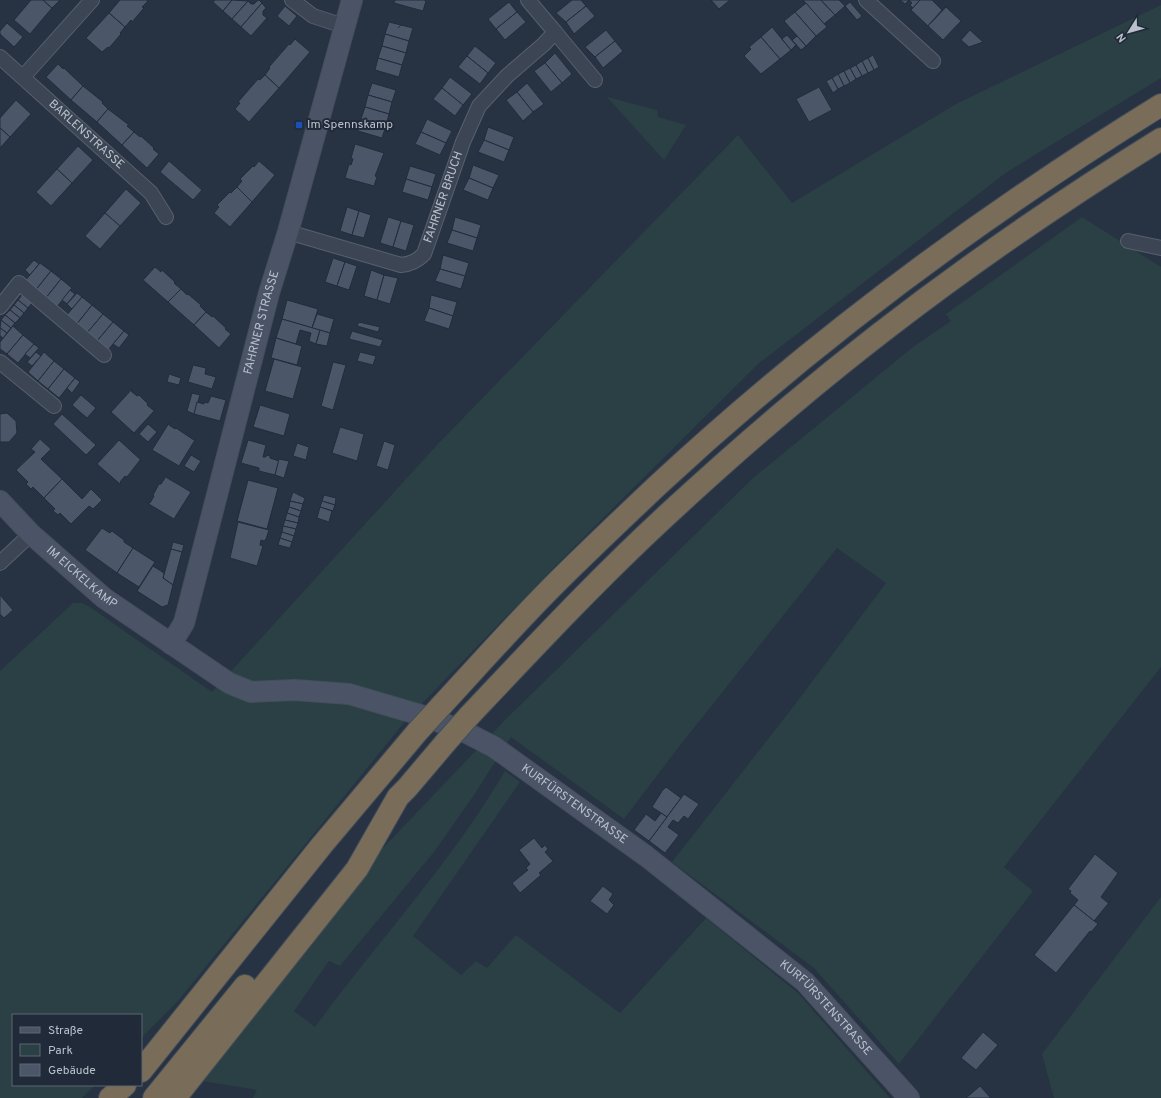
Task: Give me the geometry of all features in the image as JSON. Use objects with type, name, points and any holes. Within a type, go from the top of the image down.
[{"type":"highway","points":[[142,1071],[322,845],[418,731],[554,585],[660,483],[771,385],[864,310],[977,226],[1088,150],[1161,105]]},
{"type":"highway","points":[[175,1098],[357,869],[398,797],[469,716],[572,607],[678,504],[789,406],[882,332],[994,249],[1104,174],[1161,139]]},
{"type":"highway","points":[[154,1098],[394,804]]},
{"type":"highway","points":[[110,1098],[124,1086]]},
{"type":"highway","points":[[119,1098],[129,1086]]},
{"type":"street","points":[[24,77],[92,0]]},
{"type":"street","points":[[292,0],[313,16],[344,26]]},
{"type":"street","name":"FAHRNER STRASSE","points":[[171,644],[184,623],[269,293],[288,232],[352,0]]},
{"type":"street","points":[[528,0],[595,80]]},
{"type":"street","points":[[866,0],[933,61]]},
{"type":"street","name":"FAHRNER BRUCH","points":[[288,232],[401,265],[410,264],[418,260],[424,254],[463,142],[479,106],[507,76],[544,44],[555,32]]},
{"type":"street","name":"BARLENSTRASSE","points":[[0,57],[24,77],[151,193],[166,217]]},
{"type":"street","points":[[1128,241],[1161,248]]},
{"type":"street","points":[[0,307],[19,283],[104,355]]},
{"type":"street","points":[[0,362],[54,406]]},
{"type":"street","name":"IM EICKELKAMP","points":[[0,501],[32,534],[104,598],[171,644]]},
{"type":"street","points":[[0,563],[32,534]]},
{"type":"street","name":"KURFÜRSTENSTRASSE","points":[[171,644],[229,683],[250,692],[295,690],[349,694],[424,716],[463,730],[494,746],[646,856],[805,982],[908,1098]]},
{"type":"green space","points":[[1161,5],[1161,78],[1007,172],[758,364],[552,569],[407,719],[178,1001],[142,1037],[142,1014],[12,1014],[12,1086],[94,1086],[82,1098],[0,1098],[0,671],[73,603],[82,603],[90,607],[212,692],[437,445],[738,135],[792,203],[956,104]]},
{"type":"green space","points":[[607,97],[657,110],[658,117],[686,125],[664,160]]},
{"type":"green space","points":[[1082,217],[1161,267],[1161,667],[1004,867],[1033,891],[899,1064],[814,968],[672,862],[793,707],[886,583],[837,548],[678,748],[624,819],[511,737],[474,795],[434,852],[340,966],[329,961],[294,1011],[315,1027],[438,870],[484,805],[505,771],[520,782],[413,936],[461,975],[476,961],[487,968],[516,935],[620,1013],[706,918],[798,993],[890,1098],[253,1098],[257,1090],[202,1081],[382,849],[505,720],[753,478],[913,347],[951,321],[946,314]]},
{"type":"green space","points":[[1161,897],[1161,1098],[1054,1098],[1042,1054]]},
{"type":"building","points":[[31,0],[43,0],[52,8],[30,34],[14,20]]},
{"type":"building","points":[[43,0],[60,0],[52,8]]},
{"type":"building","points":[[120,0],[148,1],[132,22],[131,20],[125,27],[109,13]]},
{"type":"building","points":[[215,0],[232,0],[223,11],[213,2]]},
{"type":"building","points":[[232,0],[248,1],[232,19],[223,11]]},
{"type":"building","points":[[259,0],[262,3],[241,27],[232,19],[248,1],[251,4],[254,4]]},
{"type":"building","points":[[395,0],[426,1],[423,11],[394,3]]},
{"type":"building","points":[[572,0],[581,0],[586,6],[566,22],[556,13]]},
{"type":"building","points":[[711,0],[730,0],[719,9]]},
{"type":"building","points":[[803,0],[821,0],[835,15],[824,24]]},
{"type":"building","points":[[821,0],[839,0],[845,6],[835,15]]},
{"type":"building","points":[[900,0],[909,0],[905,4]]},
{"type":"building","points":[[909,0],[920,0],[913,8],[910,5],[912,3]]},
{"type":"building","points":[[920,0],[932,0],[942,10],[928,26],[911,10]]},
{"type":"building","points":[[509,2],[517,12],[496,29],[488,19]]},
{"type":"building","points":[[850,2],[862,16],[857,20],[845,6]]},
{"type":"building","points":[[262,3],[266,8],[263,11],[263,15],[267,18],[251,36],[241,27]]},
{"type":"building","points":[[806,3],[827,27],[816,36],[795,12]]},
{"type":"building","points":[[285,6],[297,16],[289,26],[277,16]]},
{"type":"building","points":[[586,6],[595,16],[574,34],[566,22]]},
{"type":"building","points":[[946,7],[961,21],[943,40],[928,26]]},
{"type":"building","points":[[517,12],[526,22],[505,40],[496,29]]},
{"type":"building","points":[[795,12],[816,36],[806,46],[784,21]]},
{"type":"building","points":[[109,13],[125,27],[109,48],[108,47],[102,52],[86,38]]},
{"type":"building","points":[[389,22],[413,28],[409,41],[385,34]]},
{"type":"building","points":[[7,23],[23,37],[14,47],[0,34],[0,31]]},
{"type":"building","points":[[772,27],[791,50],[780,59],[761,37]]},
{"type":"building","points":[[606,30],[615,41],[595,57],[585,47]]},
{"type":"building","points":[[970,30],[983,42],[969,47],[961,40]]},
{"type":"building","points":[[385,34],[409,41],[406,53],[382,46]]},
{"type":"building","points":[[787,35],[796,45],[791,50],[782,39]]},
{"type":"building","points":[[797,36],[806,46],[801,50],[792,40]]},
{"type":"building","points":[[761,37],[780,59],[761,74],[744,56],[751,49],[749,47]]},
{"type":"building","points":[[295,39],[310,52],[279,88],[265,75],[270,68],[269,67]]},
{"type":"building","points":[[615,41],[623,51],[603,68],[595,57]]},
{"type":"building","points":[[382,46],[406,53],[402,65],[378,58]]},
{"type":"building","points":[[475,46],[496,63],[488,73],[467,56]]},
{"type":"building","points":[[555,53],[572,74],[562,83],[545,63]]},
{"type":"building","points":[[873,55],[879,67],[874,70],[868,58]]},
{"type":"building","points":[[467,56],[488,73],[480,84],[458,67]]},
{"type":"building","points":[[378,58],[402,65],[399,77],[375,70]]},
{"type":"building","points":[[868,58],[874,70],[868,73],[862,61]]},
{"type":"building","points":[[862,61],[868,73],[862,76],[856,65]]},
{"type":"building","points":[[545,63],[562,83],[551,92],[534,71]]},
{"type":"building","points":[[58,64],[83,86],[71,100],[46,77]]},
{"type":"building","points":[[856,65],[862,76],[856,79],[850,68]]},
{"type":"building","points":[[850,68],[856,79],[850,83],[844,71]]},
{"type":"building","points":[[844,71],[850,83],[844,86],[838,74]]},
{"type":"building","points":[[838,74],[844,86],[838,89],[832,78]]},
{"type":"building","points":[[265,75],[279,88],[249,122],[235,109],[240,103],[238,102],[258,79],[260,80]]},
{"type":"building","points":[[450,77],[472,94],[463,105],[442,88]]},
{"type":"building","points":[[832,78],[838,89],[833,93],[826,81]]},
{"type":"building","points":[[372,83],[396,90],[392,102],[368,95]]},
{"type":"building","points":[[527,83],[544,104],[533,112],[517,92]]},
{"type":"building","points":[[83,86],[103,102],[102,103],[108,109],[97,122],[71,100]]},
{"type":"building","points":[[819,87],[832,110],[809,122],[796,99]]},
{"type":"building","points":[[442,88],[463,105],[455,116],[433,99]]},
{"type":"building","points":[[517,92],[533,112],[523,121],[506,100]]},
{"type":"building","points":[[368,95],[392,102],[389,114],[365,107]]},
{"type":"building","points":[[16,100],[31,114],[10,137],[0,128],[0,118]]},
{"type":"building","points":[[365,107],[389,114],[386,126],[361,119]]},
{"type":"building","points":[[108,109],[129,125],[127,126],[134,132],[122,145],[97,122]]},
{"type":"building","points":[[361,119],[386,126],[382,138],[358,131]]},
{"type":"building","points":[[427,119],[452,131],[446,143],[421,132]]},
{"type":"building","points":[[488,127],[514,137],[509,150],[484,140]]},
{"type":"building","points":[[0,128],[10,137],[0,148]]},
{"type":"building","points":[[134,132],[140,137],[141,136],[159,154],[147,168],[122,145]]},
{"type":"building","points":[[421,132],[446,143],[440,155],[415,144]]},
{"type":"building","points":[[484,140],[509,150],[504,162],[478,152]]},
{"type":"building","points":[[355,144],[384,153],[375,176],[377,177],[374,186],[345,178],[349,164],[351,165],[353,159],[351,158]]},
{"type":"building","points":[[78,146],[93,160],[72,183],[57,169]]},
{"type":"building","points":[[169,161],[202,190],[193,200],[160,172]]},
{"type":"building","points":[[259,161],[275,175],[252,202],[237,187],[242,181],[240,179]]},
{"type":"building","points":[[473,165],[499,175],[493,188],[469,178]]},
{"type":"building","points":[[410,166],[436,174],[432,187],[406,179]]},
{"type":"building","points":[[57,169],[72,183],[51,206],[36,192]]},
{"type":"building","points":[[469,178],[493,188],[488,200],[463,190]]},
{"type":"building","points":[[406,179],[432,187],[428,200],[402,192]]},
{"type":"building","points":[[237,187],[252,202],[230,227],[214,213],[219,207],[217,205]]},
{"type":"building","points":[[126,189],[141,203],[120,226],[105,213]]},
{"type":"building","points":[[347,207],[359,211],[352,235],[340,231]]},
{"type":"building","points":[[359,211],[371,215],[364,238],[352,235]]},
{"type":"building","points":[[105,213],[120,226],[100,249],[85,236]]},
{"type":"building","points":[[388,217],[401,221],[393,247],[380,243]]},
{"type":"building","points":[[455,217],[481,225],[477,238],[452,230]]},
{"type":"building","points":[[401,221],[414,225],[406,251],[393,247]]},
{"type":"building","points":[[452,230],[477,238],[473,251],[447,243]]},
{"type":"building","points":[[443,255],[469,263],[465,276],[440,269]]},
{"type":"building","points":[[333,258],[345,262],[337,286],[325,282]]},
{"type":"building","points":[[34,260],[39,264],[30,275],[25,270]]},
{"type":"building","points":[[345,262],[357,266],[349,290],[337,286]]},
{"type":"building","points":[[40,263],[51,271],[35,291],[24,282]]},
{"type":"building","points":[[155,267],[161,272],[162,270],[181,289],[168,302],[143,280]]},
{"type":"building","points":[[440,269],[465,276],[461,289],[435,281]]},
{"type":"building","points":[[371,270],[384,275],[377,300],[364,296]]},
{"type":"building","points":[[51,271],[61,279],[45,299],[35,291]]},
{"type":"building","points":[[384,275],[398,278],[390,304],[377,300]]},
{"type":"building","points":[[61,279],[72,288],[56,308],[45,299]]},
{"type":"building","points":[[181,289],[201,305],[200,306],[206,312],[194,325],[168,302]]},
{"type":"building","points":[[70,290],[75,294],[67,304],[62,300]]},
{"type":"building","points":[[77,293],[82,297],[72,309],[67,304]]},
{"type":"building","points":[[22,295],[32,303],[28,308],[18,300]]},
{"type":"building","points":[[431,295],[457,302],[453,316],[429,308]]},
{"type":"building","points":[[82,297],[92,305],[76,325],[66,316]]},
{"type":"building","points":[[18,300],[28,308],[24,313],[14,305]]},
{"type":"building","points":[[287,300],[318,309],[312,328],[282,319]]},
{"type":"building","points":[[14,305],[24,313],[20,318],[10,310]]},
{"type":"building","points":[[92,305],[103,314],[87,333],[76,325]]},
{"type":"building","points":[[429,308],[453,316],[449,329],[424,321]]},
{"type":"building","points":[[10,310],[20,318],[15,323],[5,315]]},
{"type":"building","points":[[206,312],[212,317],[213,316],[231,334],[219,348],[194,325]]},
{"type":"building","points":[[103,314],[113,322],[97,341],[87,333]]},
{"type":"building","points":[[317,314],[334,319],[330,333],[312,328]]},
{"type":"building","points":[[5,315],[15,323],[11,328],[1,320]]},
{"type":"building","points":[[282,319],[320,330],[316,344],[309,341],[311,333],[300,330],[296,344],[276,338]]},
{"type":"building","points":[[1,320],[11,328],[7,333],[0,328]]},
{"type":"building","points":[[113,322],[124,331],[108,350],[97,341]]},
{"type":"building","points":[[359,322],[380,327],[378,332],[357,326]]},
{"type":"building","points":[[13,326],[23,335],[7,354],[0,349],[0,342]]},
{"type":"building","points":[[0,328],[7,333],[3,338],[0,336]]},
{"type":"building","points":[[320,330],[330,333],[327,346],[316,344]]},
{"type":"building","points":[[124,331],[129,335],[119,348],[113,344]]},
{"type":"building","points":[[352,331],[383,340],[380,347],[349,339]]},
{"type":"building","points":[[23,335],[34,344],[18,363],[7,354]]},
{"type":"building","points":[[276,338],[302,346],[297,365],[271,358]]},
{"type":"building","points":[[34,344],[39,348],[30,358],[25,354]]},
{"type":"building","points":[[36,352],[41,356],[32,366],[27,362]]},
{"type":"building","points":[[44,352],[54,361],[38,381],[28,372]]},
{"type":"building","points":[[360,352],[376,356],[373,365],[357,361]]},
{"type":"building","points":[[274,359],[302,367],[293,399],[265,391]]},
{"type":"building","points":[[54,361],[64,369],[48,389],[38,381]]},
{"type":"building","points":[[333,362],[346,365],[333,410],[321,406]]},
{"type":"building","points":[[193,365],[206,368],[205,374],[216,377],[212,389],[188,382]]},
{"type":"building","points":[[64,369],[75,378],[59,398],[48,389]]},
{"type":"building","points":[[169,374],[181,378],[179,385],[167,382]]},
{"type":"building","points":[[75,378],[80,382],[72,393],[67,388]]},
{"type":"building","points":[[132,389],[131,391],[137,396],[139,395],[148,404],[147,405],[155,410],[134,433],[111,412]]},
{"type":"building","points":[[192,393],[200,395],[194,414],[187,411]]},
{"type":"building","points":[[81,395],[96,408],[87,418],[72,405]]},
{"type":"building","points":[[211,396],[226,400],[220,421],[194,414],[197,402],[204,404],[204,402],[208,403]]},
{"type":"building","points":[[260,405],[290,414],[284,436],[253,427]]},
{"type":"building","points":[[7,413],[16,421],[17,433],[9,442],[0,442],[0,414]]},
{"type":"building","points":[[62,414],[96,445],[86,455],[53,424]]},
{"type":"building","points":[[169,423],[169,425],[175,429],[176,428],[195,440],[179,466],[152,450]]},
{"type":"building","points":[[148,424],[157,432],[148,442],[139,434]]},
{"type":"building","points":[[340,427],[364,434],[357,461],[332,453]]},
{"type":"building","points":[[40,439],[51,449],[41,459],[62,479],[44,498],[33,487],[31,489],[26,484],[28,482],[16,470],[35,452],[31,449]]},
{"type":"building","points":[[119,440],[142,461],[140,460],[127,477],[125,476],[120,482],[120,484],[97,464]]},
{"type":"building","points":[[248,440],[266,445],[263,457],[266,457],[266,455],[270,456],[270,458],[279,461],[275,475],[259,471],[259,468],[241,463]]},
{"type":"building","points":[[384,441],[395,445],[388,470],[376,466]]},
{"type":"building","points":[[297,443],[309,447],[306,460],[293,456]]},
{"type":"building","points":[[191,455],[201,461],[194,472],[184,466]]},
{"type":"building","points":[[279,459],[289,461],[284,478],[275,475]]},
{"type":"building","points":[[164,477],[191,492],[174,519],[147,503],[150,503],[159,484],[161,484],[165,478]]},
{"type":"building","points":[[62,479],[82,499],[91,489],[102,500],[93,509],[89,506],[71,524],[60,513],[58,515],[53,511],[55,509],[44,498]]},
{"type":"building","points":[[248,480],[278,488],[267,529],[237,521]]},
{"type":"building","points":[[293,492],[305,498],[303,504],[290,501]]},
{"type":"building","points":[[324,495],[336,498],[335,505],[322,501]]},
{"type":"building","points":[[290,501],[303,504],[301,511],[289,507]]},
{"type":"building","points":[[322,501],[335,505],[333,511],[320,507]]},
{"type":"building","points":[[289,507],[301,511],[299,517],[287,513]]},
{"type":"building","points":[[320,507],[332,511],[329,522],[317,518]]},
{"type":"building","points":[[287,513],[299,517],[298,523],[285,520]]},
{"type":"building","points":[[285,520],[298,523],[296,529],[283,526]]},
{"type":"building","points":[[238,522],[269,530],[266,539],[264,541],[261,540],[260,545],[263,546],[257,566],[230,558]]},
{"type":"building","points":[[283,526],[296,529],[294,536],[282,532]]},
{"type":"building","points":[[102,528],[110,533],[112,531],[133,548],[117,573],[85,550]]},
{"type":"building","points":[[282,532],[294,536],[292,542],[280,538]]},
{"type":"building","points":[[280,538],[292,542],[290,548],[278,545]]},
{"type":"building","points":[[173,542],[184,545],[182,552],[171,549]]},
{"type":"building","points":[[133,548],[155,562],[139,587],[117,573]]},
{"type":"building","points":[[171,549],[182,552],[173,585],[163,578]]},
{"type":"building","points":[[153,566],[164,573],[163,578],[173,585],[168,605],[162,607],[137,591]]},
{"type":"building","points":[[0,595],[13,610],[4,618],[0,614]]},
{"type":"building","points":[[666,787],[681,798],[667,817],[652,807]]},
{"type":"building","points":[[684,794],[699,804],[688,819],[684,816],[678,823],[673,820],[668,827],[679,835],[665,853],[649,841]]},
{"type":"building","points":[[661,813],[667,817],[649,841],[634,830],[646,814],[655,821]]},
{"type":"building","points":[[534,838],[542,848],[545,845],[548,849],[545,852],[553,861],[539,873],[541,875],[520,893],[512,883],[528,870],[526,868],[530,864],[519,850]]},
{"type":"building","points":[[1095,854],[1118,873],[1101,897],[1108,903],[1112,899],[1094,921],[1074,905],[1078,900],[1070,893],[1071,891],[1068,889]]},
{"type":"building","points":[[603,886],[613,894],[609,900],[614,905],[607,914],[590,901]]},
{"type":"building","points":[[1074,905],[1098,924],[1091,932],[1090,931],[1056,973],[1034,955]]},
{"type":"building","points":[[983,1032],[998,1045],[976,1070],[961,1058]]},
{"type":"building","points":[[980,1086],[990,1097],[989,1098],[966,1098]]},
{"type":"place","name":"Im Spennskamp","points":[[299,125]]}]
